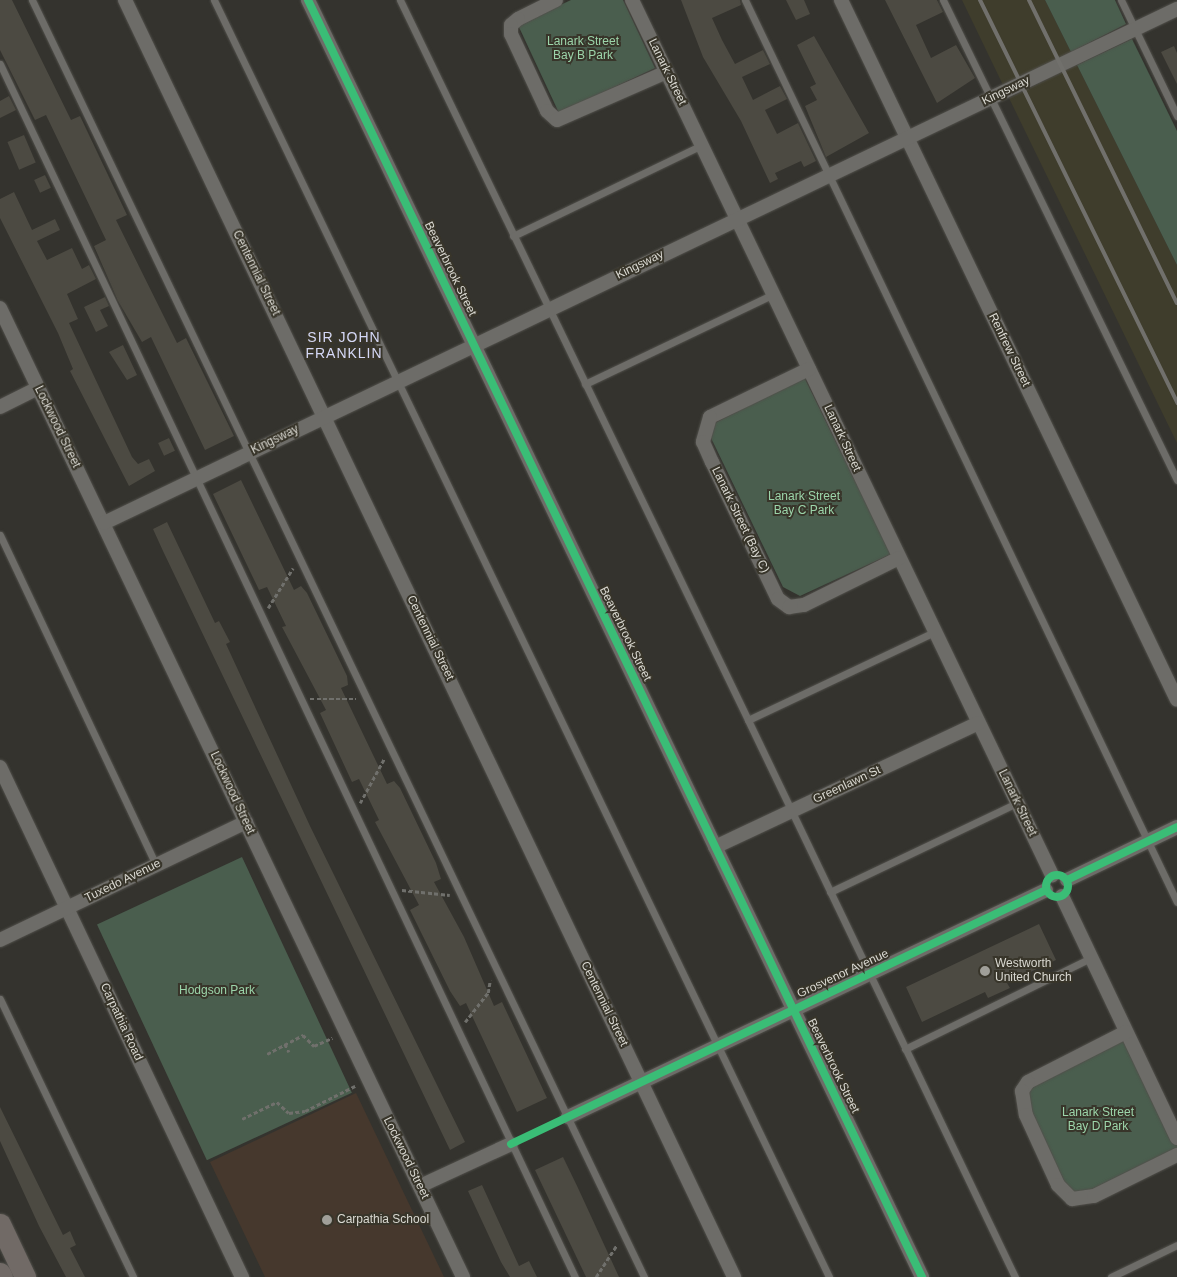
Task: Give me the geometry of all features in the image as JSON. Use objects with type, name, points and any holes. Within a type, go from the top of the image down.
[{"type":"main road","points":[[0,1224],[25,1277]]},
{"type":"main road","points":[[0,1273],[2,1277]]},
{"type":"street","name":"Centennial Street","points":[[125,0],[734,1277]]},
{"type":"street","name":"Beaverbrook Street","points":[[308,0],[922,1277]]},
{"type":"street","points":[[556,0],[518,19],[511,25],[511,34],[547,111],[557,120],[667,72]]},
{"type":"street","name":"Lanark Street","points":[[632,0],[1052,876]]},
{"type":"street","name":"Renfrew Street","points":[[841,0],[1177,700]]},
{"type":"street","name":"Kingsway","points":[[104,523],[1177,9]]},
{"type":"street","name":"Lockwood Street","points":[[0,308],[463,1277]]},
{"type":"street","name":"Lanark Street (Bay C)","points":[[809,369],[710,418],[703,442],[712,462],[778,599],[790,607],[804,605],[899,558]]},
{"type":"street","points":[[0,407],[38,388]]},
{"type":"street","name":"Greenlawn St","points":[[715,846],[978,723]]},
{"type":"street","name":"Carpathia Road","points":[[0,767],[242,1277]]},
{"type":"street","name":"Tuxedo Avenue","points":[[0,940],[246,822]]},
{"type":"street","points":[[1062,896],[1051,896],[1046,890],[1052,876],[1067,880],[1177,827]]},
{"type":"street","points":[[1067,880],[1062,896],[1177,1138]]},
{"type":"street","name":"Grosvenor Avenue","points":[[568,1117],[1046,890]]},
{"type":"street","points":[[1126,1032],[1028,1082],[1022,1091],[1026,1115],[1058,1185],[1072,1199],[1094,1196],[1177,1155]]},
{"type":"street","points":[[420,1186],[511,1144]]},
{"type":"lane","points":[[32,0],[644,1277]]},
{"type":"lane","points":[[214,0],[829,1277]]},
{"type":"lane","points":[[400,0],[1015,1277]]},
{"type":"lane","points":[[745,0],[1177,901]]},
{"type":"lane","points":[[943,0],[1177,480]]},
{"type":"lane","points":[[1121,0],[1177,116]]},
{"type":"lane","points":[[0,64],[575,1277]]},
{"type":"lane","points":[[513,236],[702,145]]},
{"type":"lane","points":[[584,384],[774,294]]},
{"type":"lane","points":[[0,535],[156,865]]},
{"type":"lane","points":[[748,720],[934,632]]},
{"type":"lane","points":[[830,892],[1017,803]]},
{"type":"lane","points":[[905,1049],[1091,958]]},
{"type":"lane","points":[[0,999],[133,1277]]},
{"type":"lane","points":[[1111,1277],[1177,1245]]},
{"type":"path","points":[[267,609],[294,567]]},
{"type":"path","points":[[309,699],[356,699]]},
{"type":"path","points":[[360,803],[384,759]]},
{"type":"path","points":[[402,890],[450,895]]},
{"type":"path","points":[[464,1024],[488,993],[490,980]]},
{"type":"path","points":[[266,1054],[304,1035],[314,1046],[332,1038]]},
{"type":"path","points":[[285,1044],[289,1052]]},
{"type":"path","points":[[242,1119],[278,1102],[289,1113],[305,1111],[355,1086]]},
{"type":"path","points":[[596,1277],[616,1246]]},
{"type":"shaded area","points":[[962,0],[1045,0],[1071,52],[1003,85]]},
{"type":"shaded area","points":[[1077,65],[1177,265],[1177,443],[1009,98]]},
{"type":"shaded area","name":"Carpathia School","points":[[356,1093],[444,1277],[265,1277],[210,1162]]},
{"type":"green space","name":"Lanark Street Bay B Park","points":[[571,0],[623,0],[655,68],[559,113],[518,25]]},
{"type":"green space","points":[[1045,0],[1115,0],[1126,24],[1071,52]]},
{"type":"green space","points":[[1132,39],[1177,131],[1177,265],[1077,65]]},
{"type":"green space","name":"Lanark Street Bay C Park","points":[[804,377],[891,554],[800,596],[783,587],[711,438],[715,423]]},
{"type":"green space","name":"Hodgson Park","points":[[242,857],[352,1093],[207,1160],[97,925]]},
{"type":"green space","name":"Lanark Street Bay D Park","points":[[1126,1032],[1177,1138],[1177,1155],[1072,1199],[1022,1091]]},
{"type":"building","points":[[0,0],[12,0],[71,120],[80,116],[127,215],[116,220],[177,343],[186,338],[234,436],[205,450],[151,337],[142,342],[118,301],[94,246],[106,240],[46,115],[35,120],[0,50]]},
{"type":"building","points":[[681,0],[740,0],[741,5],[712,18],[722,40],[735,64],[763,50],[770,64],[742,77],[753,100],[780,86],[787,99],[765,110],[777,134],[798,123],[816,161],[804,167],[801,161],[775,173],[778,179],[770,183],[741,121],[703,57]]},
{"type":"building","points":[[786,0],[804,0],[810,14],[796,20]]},
{"type":"building","points":[[885,0],[937,0],[943,12],[916,25],[931,58],[956,45],[975,78],[937,103]]},
{"type":"building","points":[[814,36],[869,133],[826,157],[805,106],[817,100],[810,87],[816,84],[797,45]]},
{"type":"building","points":[[1174,46],[1177,53],[1177,84],[1161,52]]},
{"type":"building","points":[[9,96],[16,110],[0,118],[0,101]]},
{"type":"building","points":[[24,135],[36,163],[19,170],[7,142]]},
{"type":"building","points":[[45,175],[51,188],[40,193],[34,180]]},
{"type":"building","points":[[14,192],[32,230],[55,219],[60,230],[37,241],[47,260],[72,248],[82,269],[89,265],[96,279],[67,294],[78,319],[69,323],[132,457],[138,464],[149,459],[155,471],[129,486],[70,371],[73,369],[58,333],[0,218],[0,199]]},
{"type":"building","points":[[105,297],[109,306],[100,310],[108,326],[96,332],[84,307]]},
{"type":"building","points":[[123,345],[137,375],[127,380],[109,352]]},
{"type":"building","points":[[169,438],[175,451],[164,456],[158,443]]},
{"type":"building","points":[[241,480],[294,590],[301,586],[307,593],[347,676],[348,685],[341,688],[387,784],[394,781],[400,788],[436,863],[441,879],[434,882],[464,937],[494,1006],[502,1002],[547,1098],[517,1112],[466,1003],[460,1006],[450,991],[410,910],[419,905],[375,822],[379,820],[359,779],[352,782],[320,713],[326,710],[282,627],[286,626],[267,587],[259,590],[213,494]]},
{"type":"building","points":[[167,522],[215,623],[219,621],[230,642],[226,644],[310,826],[465,1142],[450,1150],[153,529]]},
{"type":"building","name":"Westworth United Church","points":[[1039,924],[1056,960],[1007,983],[1010,988],[988,998],[985,992],[922,1022],[906,987]]},
{"type":"building","points":[[0,1107],[63,1235],[70,1231],[76,1245],[70,1248],[85,1277],[66,1277],[39,1226],[0,1141]]},
{"type":"building","points":[[563,1157],[619,1277],[586,1277],[535,1170]]},
{"type":"building","points":[[482,1185],[519,1266],[529,1261],[537,1277],[510,1277],[501,1262],[468,1191]]},
{"type":"railway","points":[[980,0],[1177,403]]},
{"type":"railway","points":[[1029,0],[1177,303]]},
{"type":"cycle path","points":[[308,0],[922,1277]]},
{"type":"cycle path","points":[[1067,880],[1177,827]]},
{"type":"cycle path","points":[[1053,875],[1061,875],[1068,882],[1068,886],[1068,890],[1061,897],[1053,897],[1046,890],[1046,882],[1053,875]]},
{"type":"cycle path","points":[[511,1144],[1046,890]]},
{"type":"place","name":"Westworth United Church","points":[[985,971]]},
{"type":"place","name":"Carpathia School","points":[[327,1220]]},
{"type":"district","name":"SIR JOHN FRANKLIN","points":[[344,346]]}]
